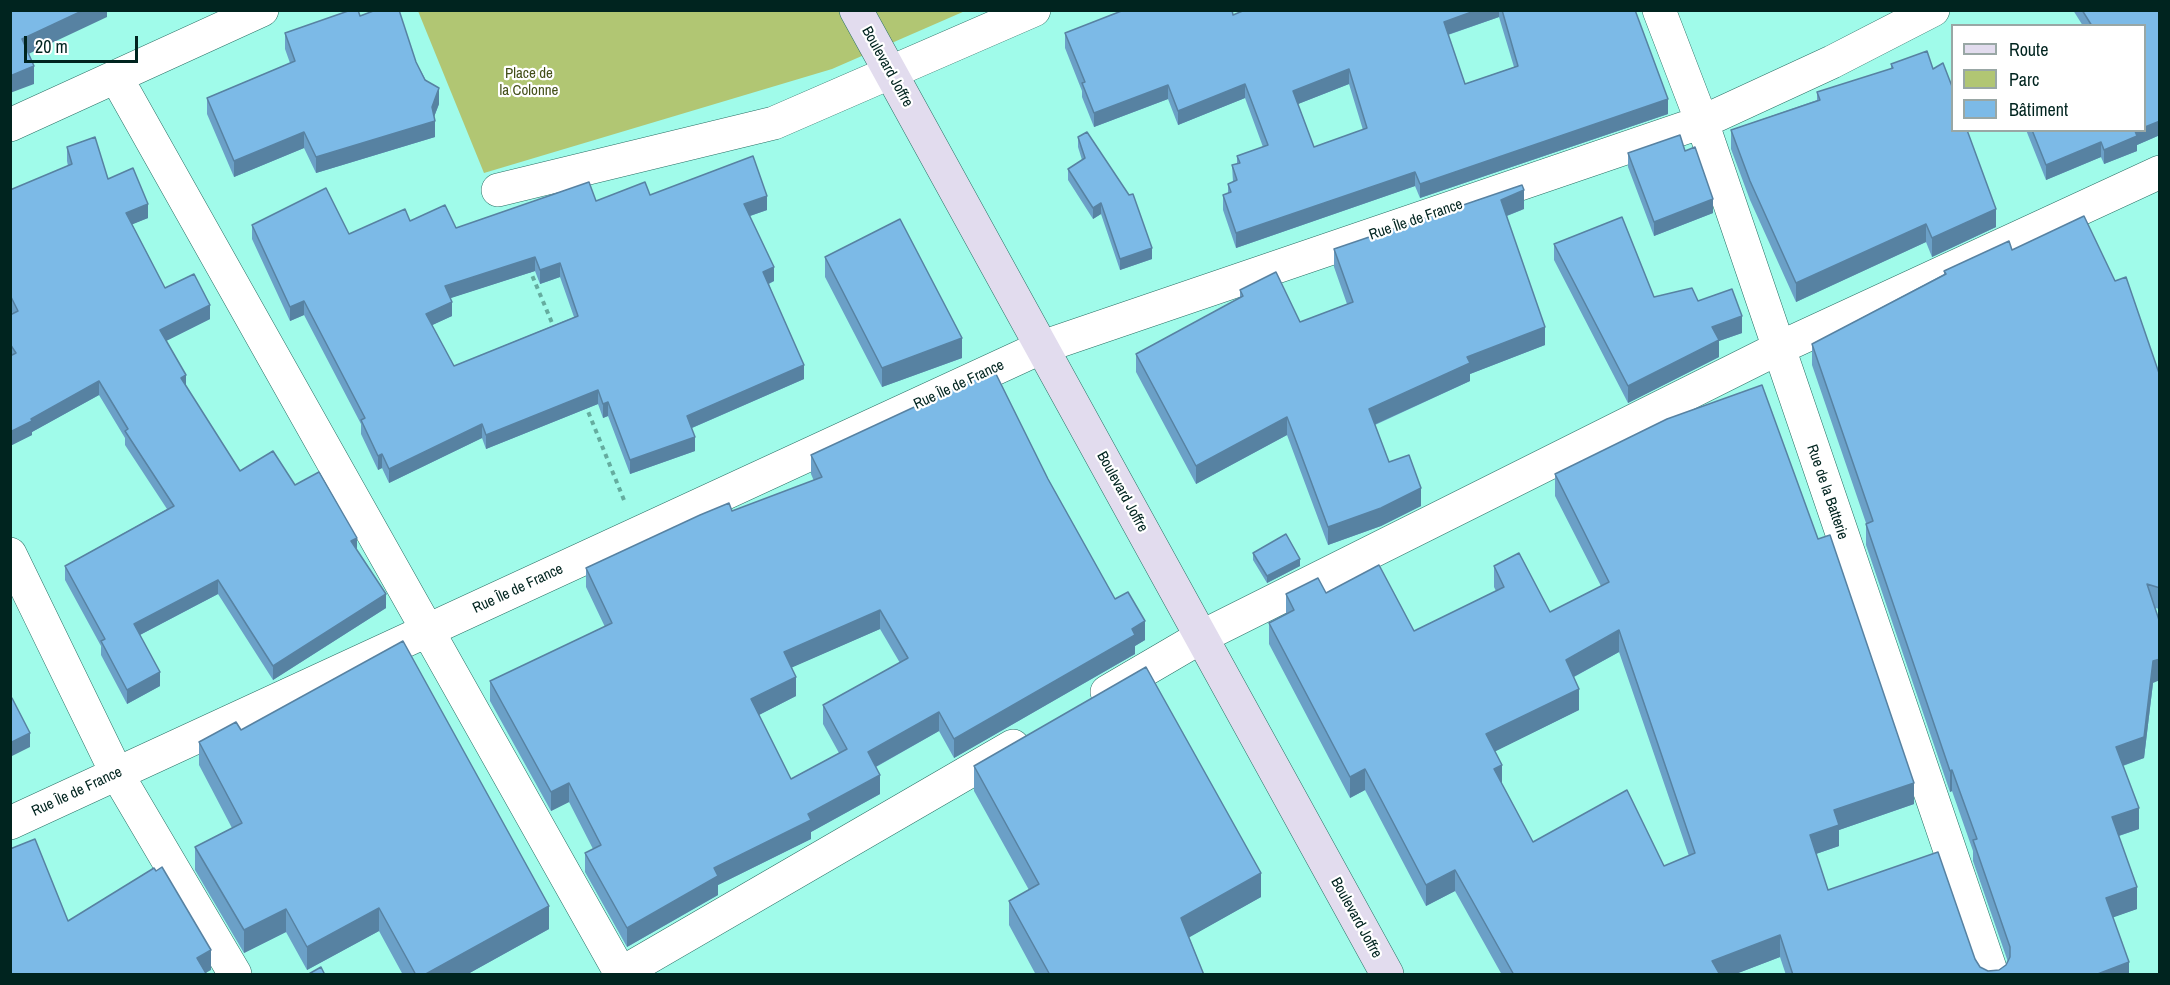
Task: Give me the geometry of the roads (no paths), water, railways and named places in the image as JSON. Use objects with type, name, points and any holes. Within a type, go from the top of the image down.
[{"type":"street","points":[[10,125],[262,10]]},
{"type":"street","name":"Boulevard Joffre","points":[[856,10],[1387,975]]},
{"type":"street","points":[[498,190],[774,123],[1034,10]]},
{"type":"street","name":"Rue de la Batterie","points":[[1659,10],[1702,122],[1992,975]]},
{"type":"street","name":"Rue Île de France","points":[[10,823],[1042,347],[1702,122],[1832,62],[1933,10]]},
{"type":"street","points":[[116,77],[621,974],[1035,733]]},
{"type":"street","points":[[1077,709],[1201,637],[1779,348],[2160,172]]},
{"type":"street","points":[[10,554],[117,774],[235,975]]},
{"type":"park label","name":"Place de la Colonne","points":[[529,82]]}]
